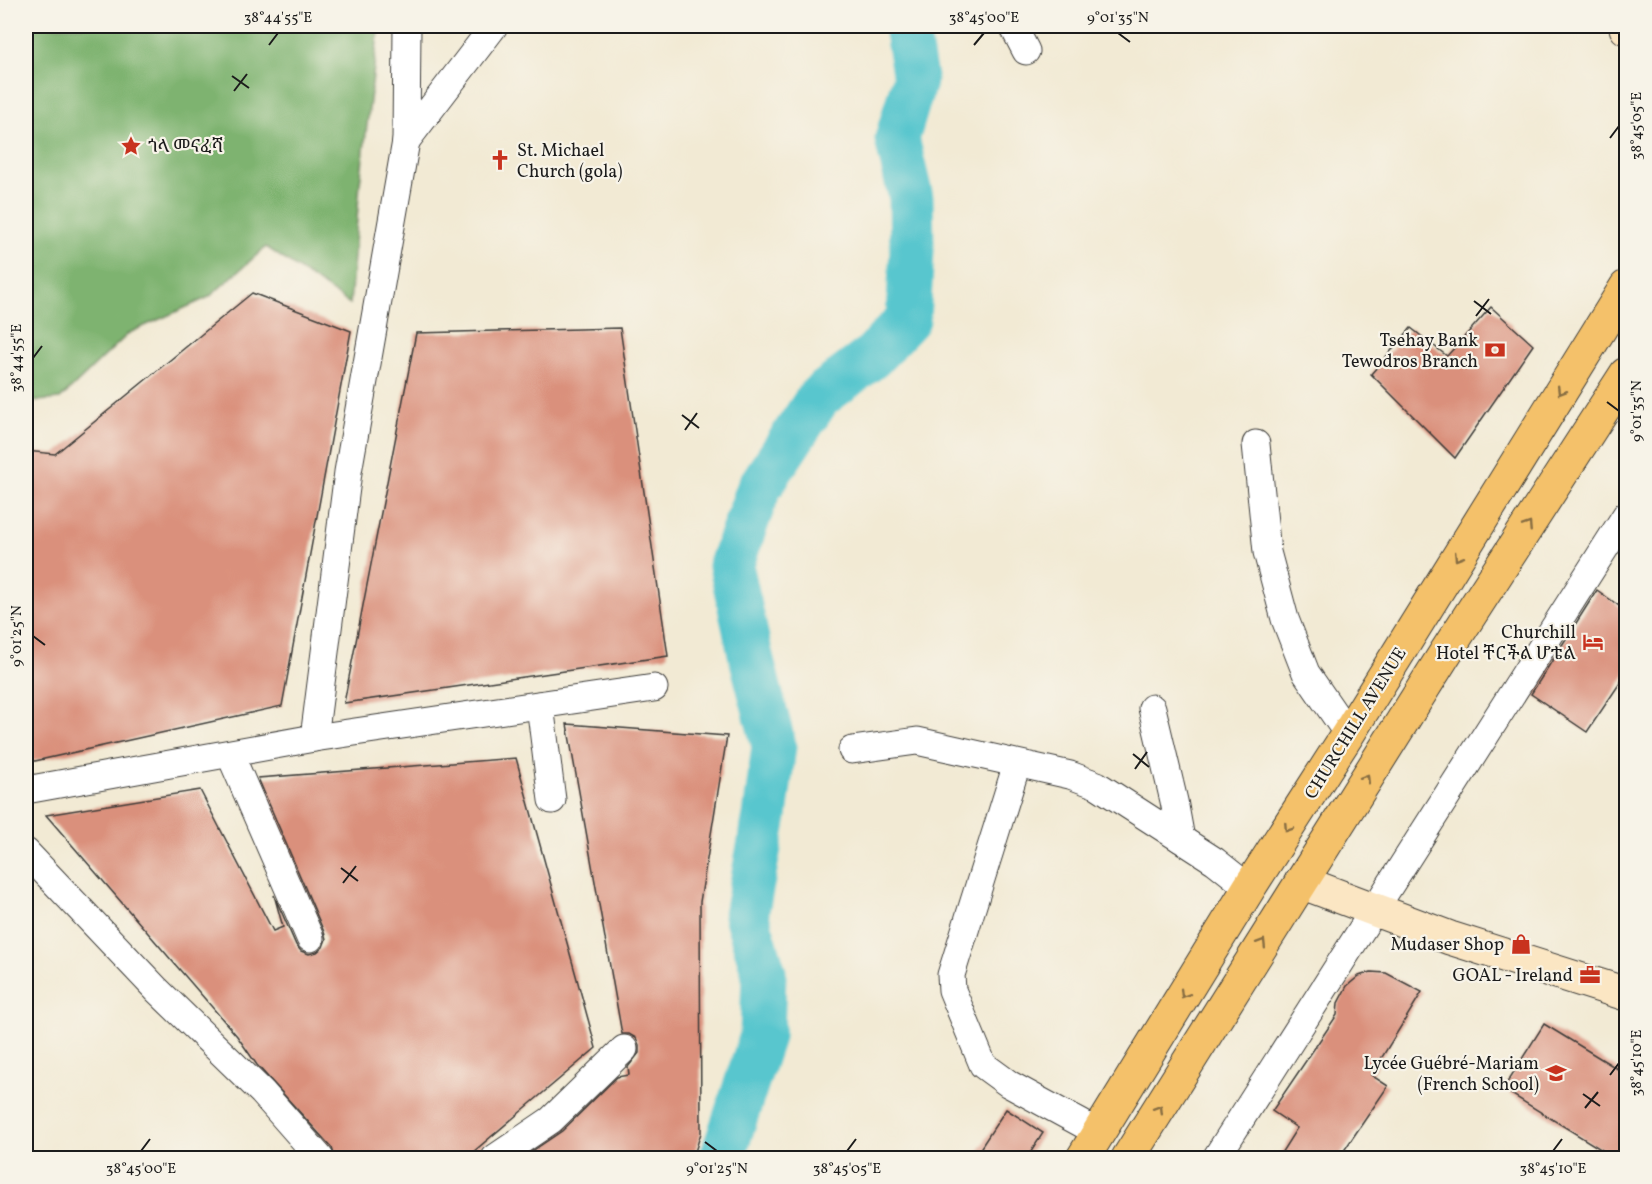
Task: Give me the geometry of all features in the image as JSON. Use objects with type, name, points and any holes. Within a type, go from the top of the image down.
[{"type":"main road","name":"CHURCHILL AVENUE","points":[[1091,1146],[1249,888],[1348,734],[1626,287]]},
{"type":"main road","points":[[1128,1158],[1446,652],[1626,374]]},
{"type":"main road","points":[[1301,882],[1450,938],[1626,994]]},
{"type":"street","points":[[314,738],[348,472],[406,141],[407,26]]},
{"type":"street","points":[[406,141],[494,26]]},
{"type":"street","points":[[1013,26],[1026,51]]},
{"type":"street","points":[[1256,444],[1267,552],[1285,619],[1306,673],[1348,734]]},
{"type":"street","points":[[1216,1158],[1626,515]]},
{"type":"street","points":[[26,790],[314,738],[654,688]]},
{"type":"street","points":[[540,705],[552,800]]},
{"type":"street","points":[[1152,708],[1181,839]]},
{"type":"street","points":[[852,750],[917,741],[1070,775],[1097,785],[1215,861],[1249,888]]},
{"type":"street","points":[[230,754],[310,938]]},
{"type":"street","points":[[1017,764],[951,975],[952,990],[983,1065],[1091,1146]]},
{"type":"street","points":[[26,852],[157,990],[262,1092],[320,1158]]},
{"type":"street","points":[[495,1158],[551,1120],[624,1049]]},
{"type":"green space","points":[[26,26],[379,26],[360,183],[350,304],[266,247],[209,297],[129,333],[60,399],[26,402]]},
{"type":"building","points":[[252,293],[351,331],[282,706],[26,763],[26,451],[55,454]]},
{"type":"building","points":[[1491,307],[1533,345],[1455,458],[1371,374],[1411,328],[1447,356]]},
{"type":"building","points":[[620,328],[668,656],[344,703],[416,333]]},
{"type":"building","name":"Churchill Hotel ቸርችል ሆቴል","points":[[1597,590],[1626,611],[1626,674],[1587,732],[1531,694]]},
{"type":"building","points":[[567,724],[727,736],[700,902],[701,1133],[693,1158],[522,1158],[562,1131],[617,1077],[629,1075],[628,1067],[639,1053],[636,1038],[629,1034],[622,1034]]},
{"type":"building","points":[[516,758],[596,1048],[466,1158],[335,1158],[332,1148],[257,1065],[237,1036],[46,815],[200,790],[273,931],[283,927],[274,895],[296,945],[301,951],[309,954],[323,947],[326,939],[324,932],[258,778]]},
{"type":"building","points":[[1371,972],[1386,973],[1422,992],[1371,1075],[1388,1086],[1339,1158],[1278,1158],[1297,1128],[1272,1111],[1337,1015],[1338,1003],[1347,986],[1359,976]]},
{"type":"building","points":[[1544,1024],[1626,1074],[1626,1158],[1615,1158],[1503,1089]]},
{"type":"building","points":[[1006,1109],[1043,1133],[1027,1158],[974,1158]]},
{"type":"waterway","points":[[722,1158],[762,1036],[764,973],[746,915],[765,816],[774,746],[750,653],[731,565],[759,488],[819,397],[872,357],[908,319],[912,250],[911,198],[897,139],[915,78],[906,26]]},
{"type":"place","name":"ጎላ መናፈሻ","points":[[131,146]]},
{"type":"place","name":"St. Michael Church (gola)","points":[[500,160]]},
{"type":"place","name":"Tsehay Bank Tewodros Branch","points":[[1495,350]]},
{"type":"place","name":"Churchill Hotel ቸርችል ሆቴል","points":[[1593,642]]},
{"type":"place","name":"Mudaser Shop","points":[[1521,944]]},
{"type":"place","name":"GOAL - Ireland","points":[[1590,975]]},
{"type":"place","name":"Lycée Guébré-Mariam (French School)","points":[[1556,1073]]}]
